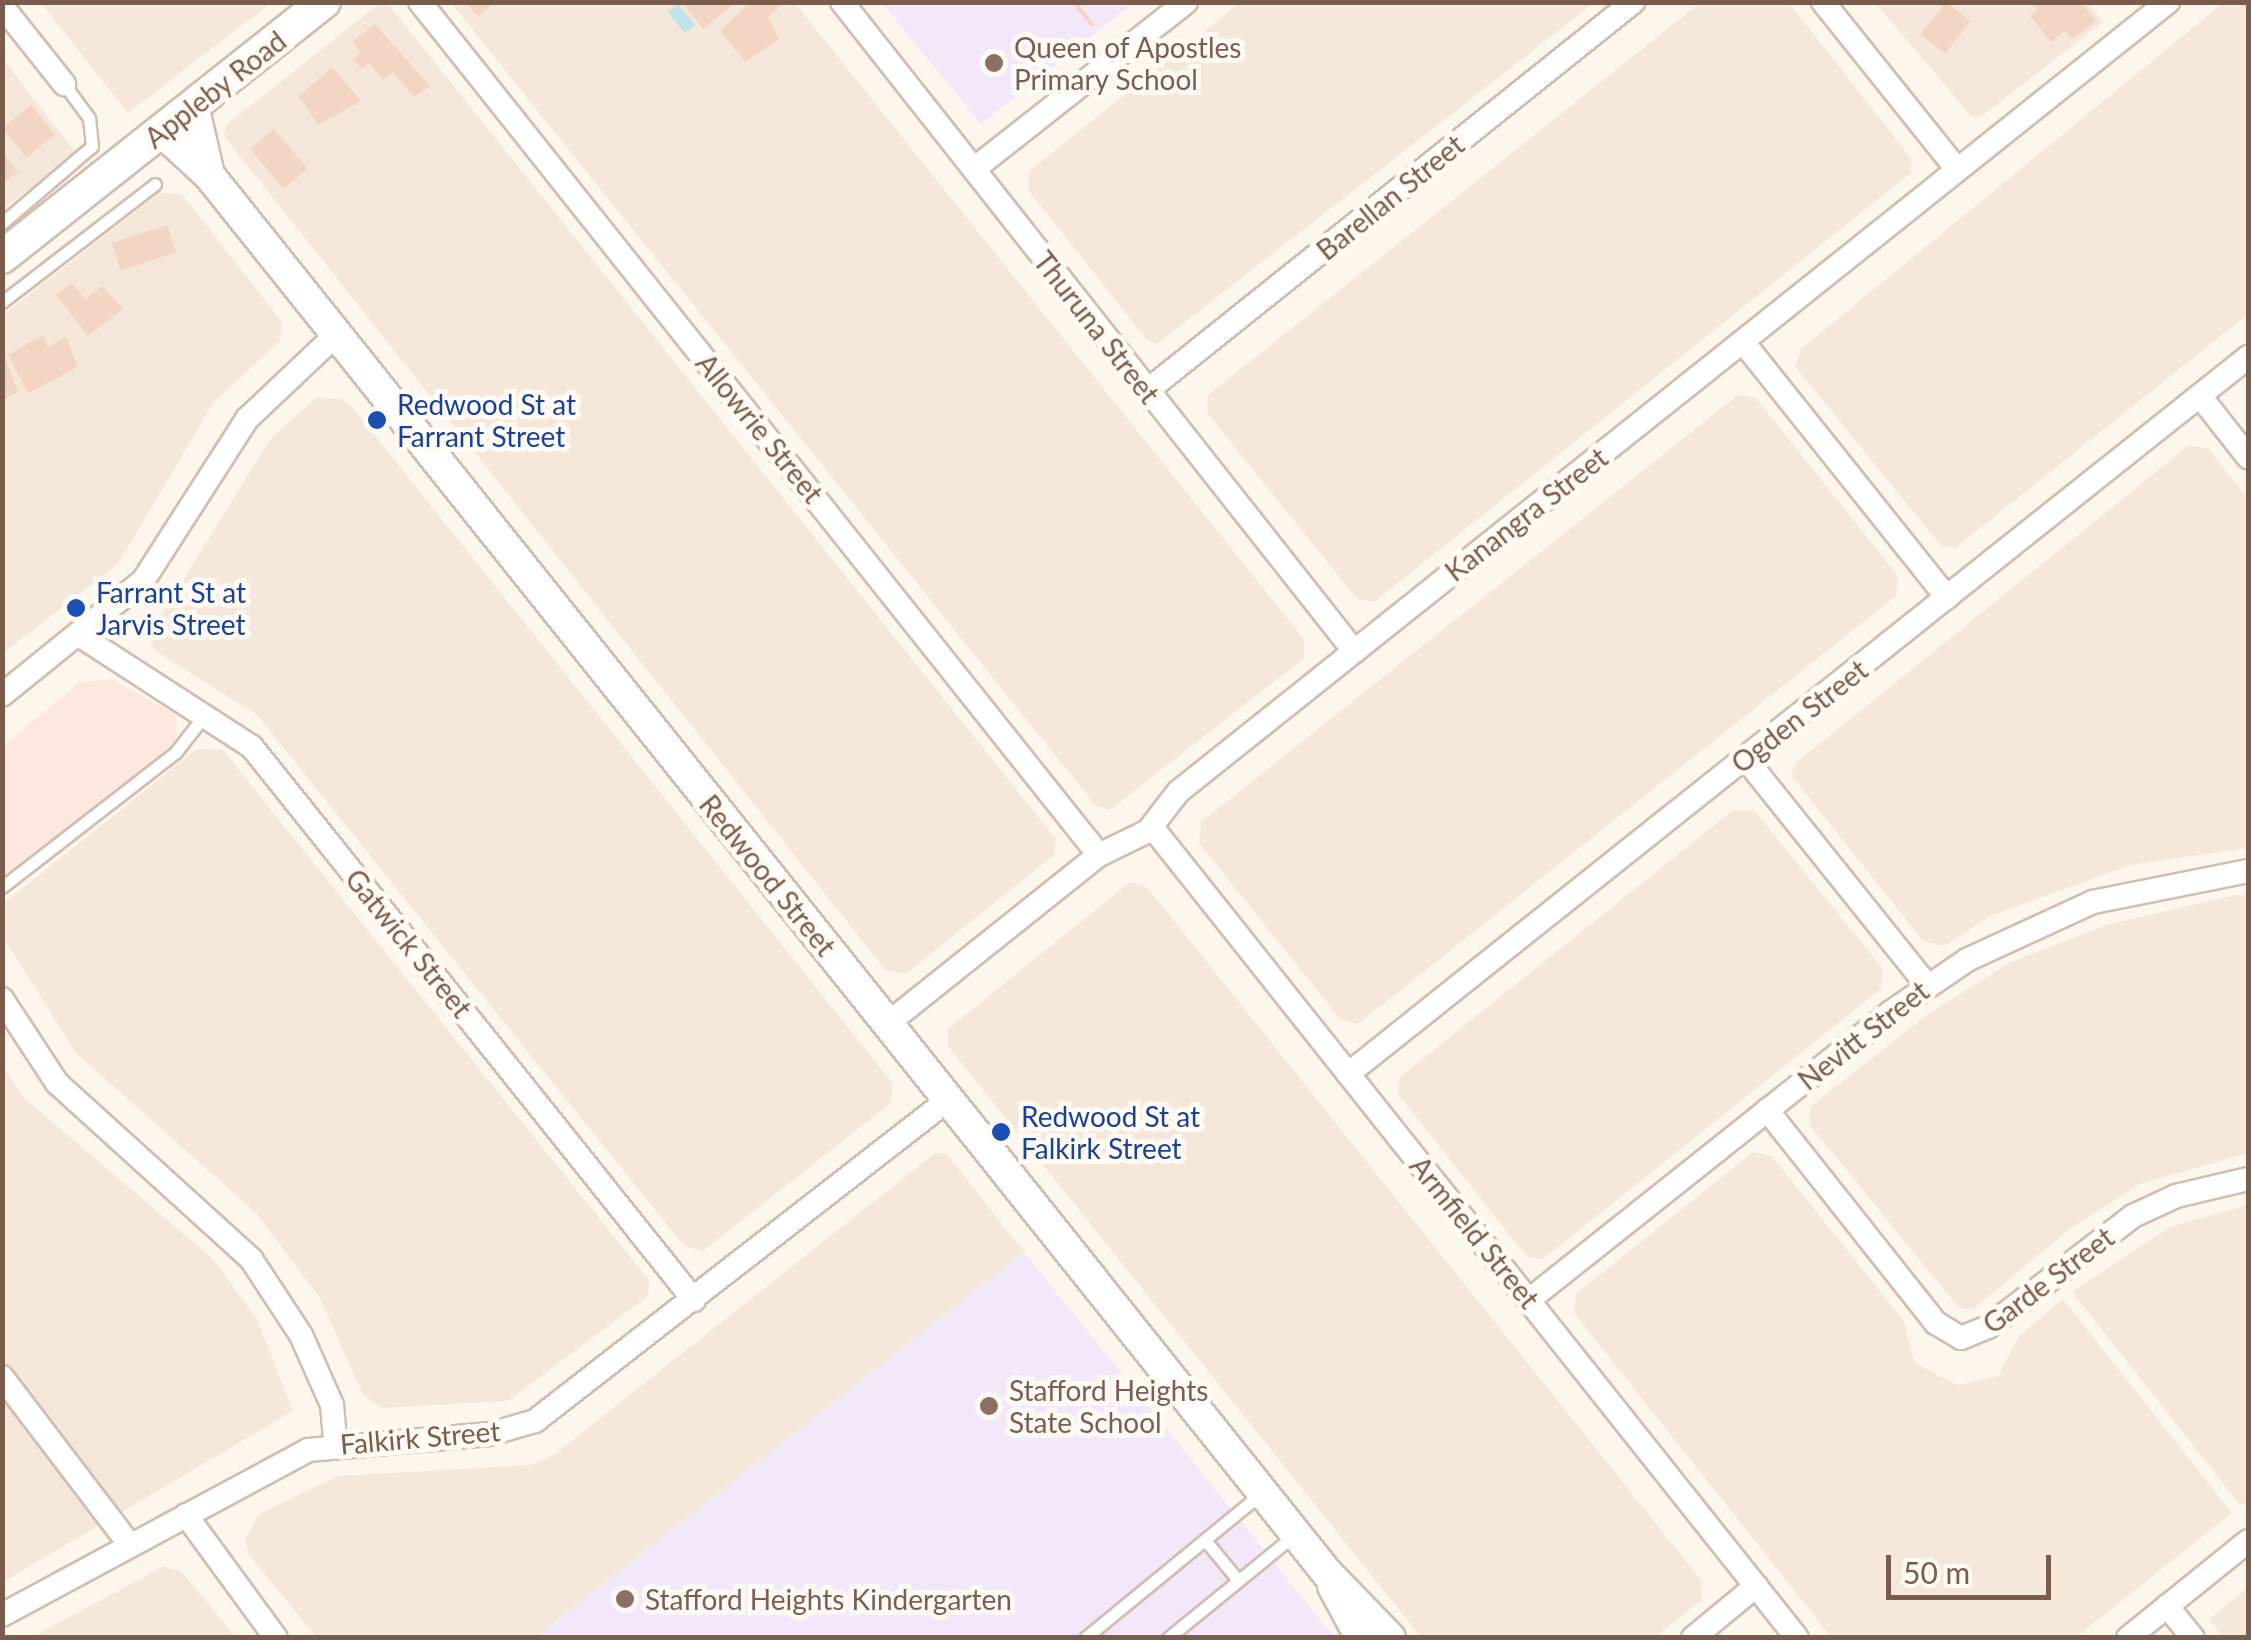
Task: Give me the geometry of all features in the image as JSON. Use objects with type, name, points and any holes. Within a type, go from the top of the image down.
[{"type":"main road","name":"Appleby Road","points":[[2,257],[324,2]]},
{"type":"street","name":"Allowrie Street","points":[[420,2],[1099,855]]},
{"type":"street","name":"Thuruna Street","points":[[842,2],[1354,650]]},
{"type":"street","points":[[974,169],[1186,2]]},
{"type":"street","name":"Barellan Street","points":[[1148,391],[1634,2]]},
{"type":"street","points":[[1823,2],[1957,170]]},
{"type":"street","name":"Kanangra Street","points":[[888,1024],[1099,855],[1152,827],[1178,792],[2168,2]]},
{"type":"street","points":[[2,6],[64,84]]},
{"type":"street","name":"Redwood Street","points":[[194,105],[209,175]]},
{"type":"street","name":"Redwood Street","points":[[161,131],[209,175],[1328,1574],[1390,1638]]},
{"type":"street","points":[[2,695],[144,581],[247,419],[337,334]]},
{"type":"street","points":[[1744,342],[1947,598]]},
{"type":"street","name":"Ogden Street","points":[[1348,1074],[2248,357]]},
{"type":"street","points":[[2200,396],[2248,457]]},
{"type":"street","name":"Gatwick Street","points":[[79,634],[205,715],[266,763],[694,1300]]},
{"type":"street","points":[[1745,758],[1927,985]]},
{"type":"street","name":"Armfield Street","points":[[1152,827],[1797,1638]]},
{"type":"street","name":"Nevitt Street","points":[[1529,1300],[1927,985],[2028,927],[2093,902],[2248,871]]},
{"type":"street","points":[[2,999],[58,1084],[251,1259],[301,1335],[332,1405],[336,1443]]},
{"type":"street","name":"Falkirk Street","points":[[2,1615],[308,1450],[336,1443],[490,1434],[535,1421],[948,1100]]},
{"type":"street","name":"Garde Street","points":[[1767,1110],[1936,1323],[1960,1338],[1988,1327],[2133,1216],[2176,1196],[2248,1179]]},
{"type":"street","points":[[2,1377],[130,1545]]},
{"type":"street","points":[[186,1515],[276,1638]]},
{"type":"street","points":[[2128,1638],[2248,1541]]},
{"type":"street","name":"Redwood Street","points":[[1328,1574],[1361,1638]]},
{"type":"street","points":[[1693,1638],[1756,1586]]},
{"type":"street","points":[[2167,1606],[2193,1638]]},
{"type":"lane","points":[[2,222],[92,146],[89,118],[64,84]]},
{"type":"lane","points":[[106,176],[128,203]]},
{"type":"lane","name":"Appleby Road","points":[[2,302],[155,184]]},
{"type":"lane","points":[[2,887],[175,753],[205,715]]},
{"type":"lane","points":[[1085,1638],[1262,1492]]},
{"type":"lane","points":[[1168,1638],[1296,1533]]},
{"type":"lane","points":[[1204,1540],[1238,1580]]},
{"type":"shaded area","points":[[41,3],[271,3],[128,113]]},
{"type":"shaded area","points":[[451,3],[795,3],[1304,639],[1304,658],[1110,810],[1096,806]]},
{"type":"shaded area","name":"Queen of Apostles Primary School","points":[[882,3],[1133,3],[981,124]]},
{"type":"shaded area","points":[[1240,3],[1594,3],[1157,344],[1147,340],[1028,190],[1029,171]]},
{"type":"shaded area","points":[[1700,3],[1789,3],[1911,158],[1911,173],[1374,602],[1357,599],[1207,413],[1208,395]]},
{"type":"shaded area","points":[[1875,3],[2088,3],[2103,22],[1982,116],[1972,117]]},
{"type":"shaded area","points":[[2223,3],[2248,3],[2248,314],[1955,548],[1941,546],[1795,366],[1801,349]]},
{"type":"shaded area","points":[[379,4],[390,6],[1056,839],[1054,855],[907,973],[886,971],[224,136],[227,124]]},
{"type":"shaded area","points":[[3,59],[76,153],[3,209]]},
{"type":"shaded area","points":[[159,193],[182,194],[282,322],[280,341],[214,402],[118,564],[3,653],[3,315]]},
{"type":"shaded area","points":[[1738,395],[1756,398],[1898,576],[1896,596],[1358,1024],[1340,1019],[1199,843],[1201,822]]},
{"type":"shaded area","points":[[316,398],[341,399],[353,408],[893,1084],[891,1103],[703,1251],[684,1246],[257,715],[154,650],[149,635],[271,438]]},
{"type":"shaded area","points":[[2188,446],[2208,448],[2248,499],[2248,848],[2130,865],[1990,916],[1945,946],[1923,941],[1791,775],[1797,762]]},
{"type":"shaded area","points":[[112,679],[176,715],[177,743],[3,879],[3,746],[80,682]]},
{"type":"shaded area","points":[[197,749],[223,750],[649,1280],[648,1296],[508,1401],[382,1408],[363,1395],[320,1298],[256,1213],[76,1053],[3,937],[3,904]]},
{"type":"shaded area","points":[[1754,810],[1883,969],[1881,989],[1543,1259],[1527,1257],[1398,1094],[1400,1077],[1732,811]]},
{"type":"shaded area","points":[[1130,882],[1147,887],[1701,1580],[1702,1600],[1655,1637],[1421,1637],[948,1046],[948,1029]]},
{"type":"shaded area","points":[[2248,895],[2248,1153],[2140,1184],[2071,1228],[1972,1310],[1959,1308],[1809,1124],[1811,1106],[1927,1015],[2009,963],[2106,925]]},
{"type":"shaded area","points":[[4,1068],[22,1096],[213,1259],[257,1319],[293,1411],[3,1582]]},
{"type":"shaded area","points":[[1753,1152],[1772,1156],[1903,1320],[1915,1363],[1958,1385],[1998,1376],[2020,1335],[2063,1299],[2232,1513],[2076,1637],[1831,1637],[1574,1313],[1576,1294]]},
{"type":"shaded area","points":[[946,1153],[1024,1252],[536,1637],[316,1637],[249,1555],[245,1540],[259,1514],[338,1476],[531,1465],[555,1454],[934,1154]]},
{"type":"shaded area","points":[[2248,1205],[2248,1500],[2241,1506],[2072,1292],[2170,1227]]},
{"type":"shaded area","name":"Stafford Heights State School","points":[[1024,1252],[1334,1637],[536,1638]]},
{"type":"shaded area","points":[[164,1566],[182,1572],[235,1637],[32,1637]]},
{"type":"shaded area","points":[[2248,1587],[2248,1637],[2223,1637],[2209,1619]]},
{"type":"water","points":[[678,4],[695,25],[685,33],[668,12]]},
{"type":"building","points":[[465,2],[495,2],[478,16]]},
{"type":"building","points":[[682,2],[737,2],[703,29]]},
{"type":"building","points":[[750,2],[785,2],[768,17],[779,39],[745,62],[720,31]]},
{"type":"building","points":[[1946,2],[1970,21],[1945,53],[1921,34]]},
{"type":"building","points":[[2031,2],[2081,2],[2096,21],[2072,39],[2065,31],[2051,42],[2030,16],[2037,10]]},
{"type":"building","points":[[1078,4],[1094,24],[1091,27],[1075,7]]},
{"type":"building","points":[[375,24],[430,86],[414,97],[393,72],[383,80],[369,63],[362,69],[353,59],[361,53],[352,42]]},
{"type":"building","points":[[332,67],[361,101],[318,125],[299,96]]},
{"type":"building","points":[[31,105],[55,135],[26,158],[2,128]]},
{"type":"building","points":[[274,129],[307,169],[284,189],[250,149]]},
{"type":"building","points":[[2,152],[18,172],[2,184]]},
{"type":"building","points":[[167,225],[176,253],[121,271],[112,243]]},
{"type":"building","points":[[72,283],[85,299],[102,286],[123,309],[88,336],[56,295]]},
{"type":"building","points":[[43,335],[48,347],[66,337],[78,367],[28,393],[8,355]]},
{"type":"building","points":[[2,350],[18,392],[2,401]]},
{"type":"place","name":"Queen of Apostles Primary School","points":[[994,63]]},
{"type":"place","name":"Redwood St at Farrant Street","points":[[377,420]]},
{"type":"place","name":"Farrant St at Jarvis Street","points":[[76,608]]},
{"type":"place","name":"Redwood St at Falkirk Street","points":[[1001,1132]]},
{"type":"place","name":"Stafford Heights State School","points":[[989,1406]]},
{"type":"place","name":"Stafford Heights Kindergarten","points":[[625,1599]]}]
